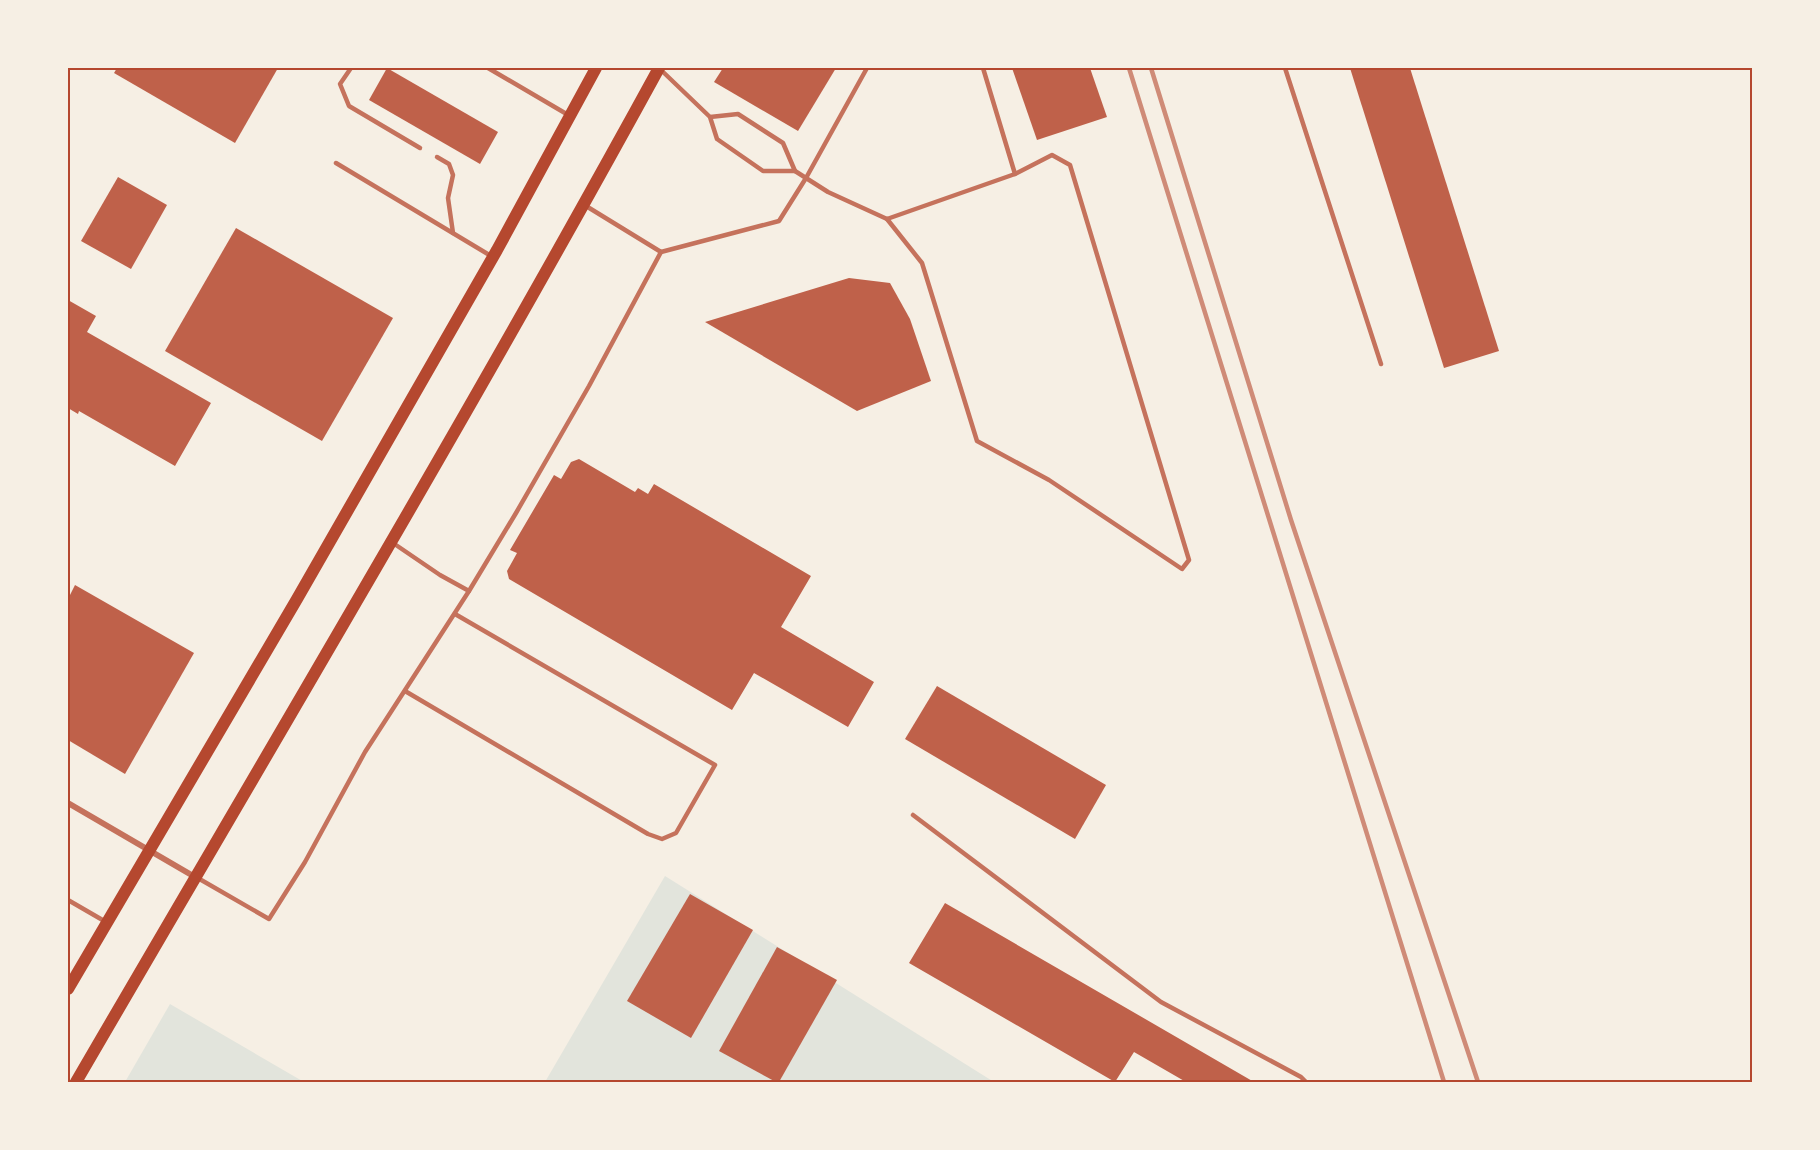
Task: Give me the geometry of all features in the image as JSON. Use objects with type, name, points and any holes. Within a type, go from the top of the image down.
[{"type":"main road","points":[[68,988],[297,599],[493,257],[596,68]]},
{"type":"main road","points":[[76,1083],[392,542],[659,68]]},
{"type":"street","points":[[68,803],[195,876]]},
{"type":"lane","points":[[351,68],[340,84],[349,106],[420,148]]},
{"type":"lane","points":[[488,68],[570,116]]},
{"type":"lane","points":[[659,68],[710,117],[717,139],[763,171],[795,171],[828,192],[886,219],[922,263],[977,441],[1049,480],[1182,569],[1189,560],[1070,165],[1052,155],[1016,174],[886,219]]},
{"type":"lane","points":[[583,204],[661,252],[778,221],[806,178],[867,68]]},
{"type":"lane","points":[[982,68],[1016,174]]},
{"type":"lane","points":[[1285,68],[1381,364]]},
{"type":"lane","points":[[710,117],[738,114],[783,143],[795,171]]},
{"type":"lane","points":[[437,157],[449,164],[453,175],[448,198],[453,234]]},
{"type":"lane","points":[[336,164],[493,257]]},
{"type":"lane","points":[[195,876],[269,919],[304,862],[365,752],[469,591],[589,386],[661,252]]},
{"type":"lane","points":[[392,542],[440,575],[469,591]]},
{"type":"lane","points":[[405,691],[648,834],[662,839],[676,833],[715,765],[455,614]]},
{"type":"lane","points":[[913,814],[1161,1002],[1301,1077],[1306,1083]]},
{"type":"lane","points":[[68,900],[106,922]]},
{"type":"shaded area","points":[[665,876],[994,1082],[545,1082]]},
{"type":"shaded area","points":[[170,1004],[304,1082],[125,1082]]},
{"type":"building","points":[[117,68],[278,68],[235,143],[114,73]]},
{"type":"building","points":[[387,68],[498,132],[480,164],[369,100]]},
{"type":"building","points":[[723,68],[836,68],[798,131],[714,82]]},
{"type":"building","points":[[1012,68],[1090,68],[1107,117],[1037,140]]},
{"type":"building","points":[[1350,68],[1410,68],[1499,351],[1444,368]]},
{"type":"building","points":[[118,177],[167,205],[131,269],[81,241]]},
{"type":"building","points":[[236,228],[393,318],[322,441],[165,351]]},
{"type":"building","points":[[849,278],[890,283],[910,319],[931,381],[857,411],[705,322]]},
{"type":"building","points":[[68,300],[96,316],[87,332],[211,403],[175,466],[79,411],[78,414],[68,408]]},
{"type":"building","points":[[579,459],[635,492],[638,488],[648,494],[654,484],[811,576],[781,627],[874,682],[848,727],[754,673],[732,710],[509,579],[507,571],[517,553],[510,550],[554,475],[561,479],[571,462]]},
{"type":"building","points":[[75,585],[194,653],[125,774],[68,740],[68,599]]},
{"type":"building","points":[[937,686],[1106,785],[1075,839],[905,739]]},
{"type":"building","points":[[690,894],[753,930],[691,1038],[627,1001]]},
{"type":"building","points":[[945,903],[1254,1082],[1186,1082],[1134,1052],[1115,1082],[909,963]]},
{"type":"building","points":[[777,947],[837,980],[779,1082],[719,1051]]},
{"type":"railway","points":[[1129,68],[1444,1082]]},
{"type":"railway","points":[[1151,68],[1291,520],[1478,1082]]}]
